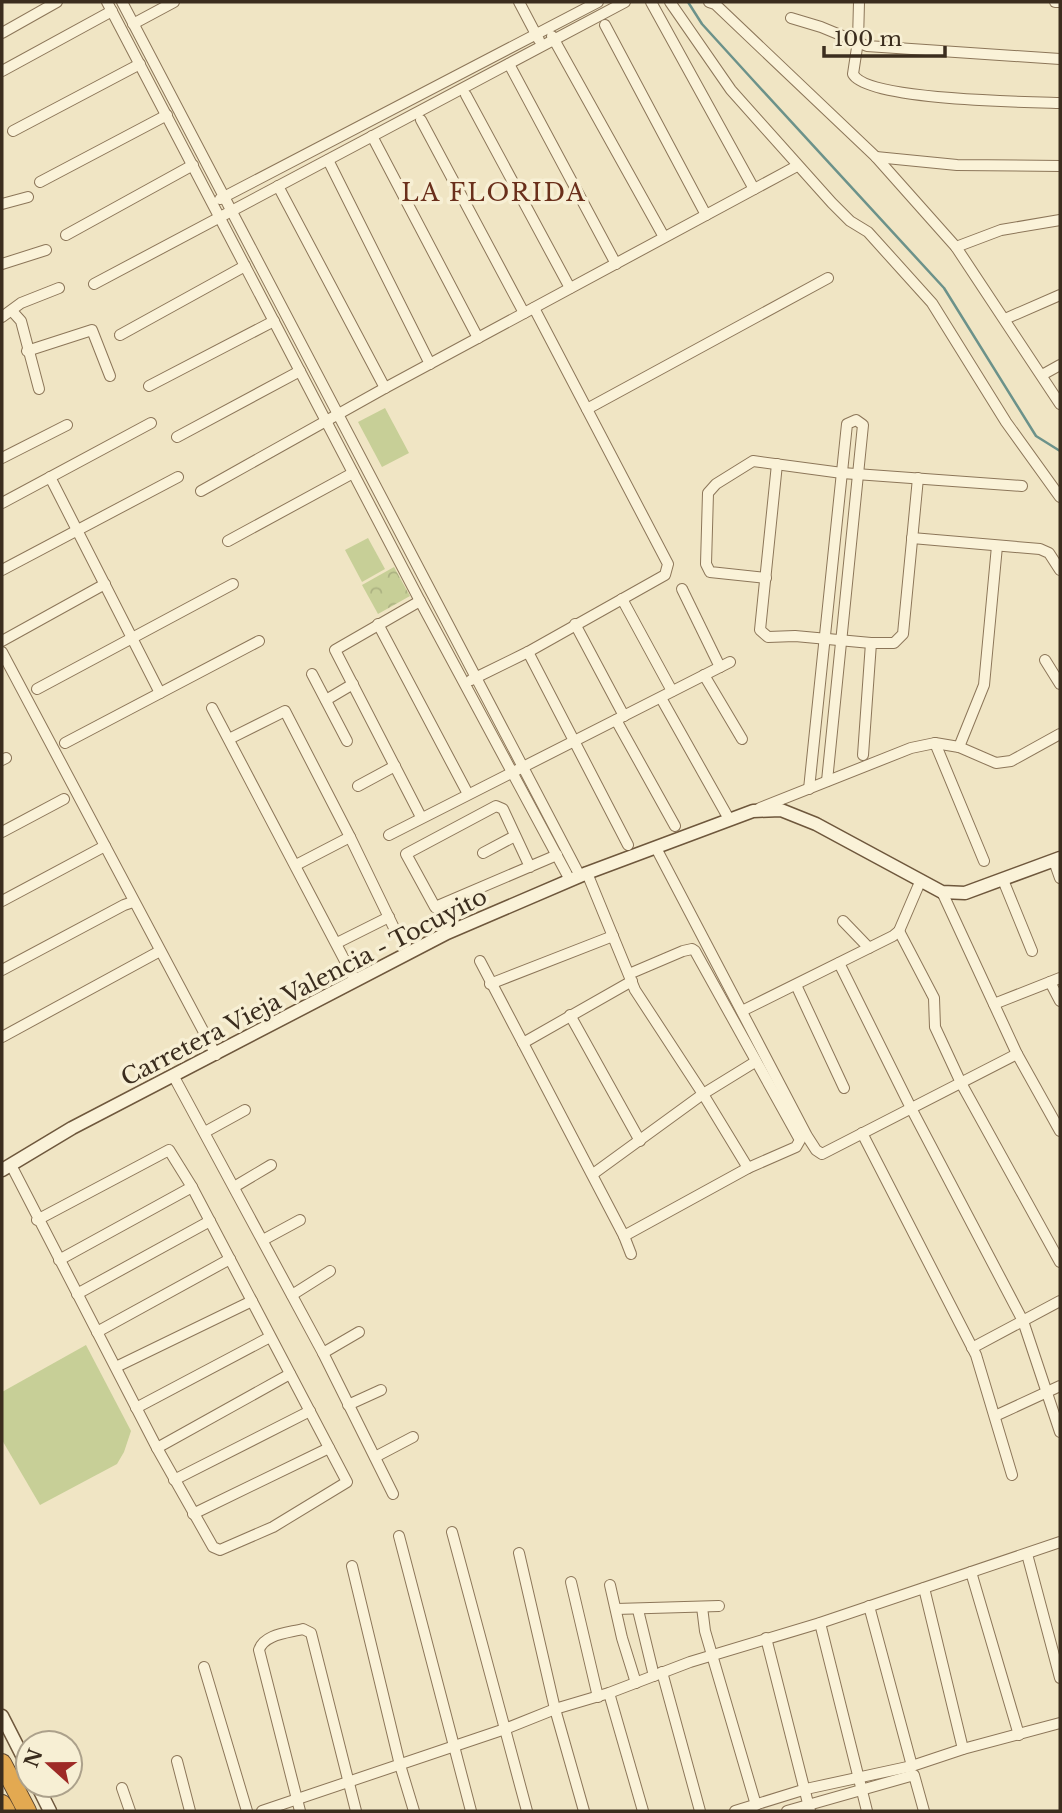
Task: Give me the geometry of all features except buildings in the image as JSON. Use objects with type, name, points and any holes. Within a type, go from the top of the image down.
[{"type":"highway","points":[[2,1763],[27,1811]]},
{"type":"highway","points":[[2,1804],[6,1811]]},
{"type":"street","points":[[2,33],[57,2]]},
{"type":"street","points":[[122,2],[476,678],[557,855],[579,877]]},
{"type":"street","points":[[133,24],[174,2]]},
{"type":"street","points":[[519,2],[542,46]]},
{"type":"street","points":[[213,203],[598,2]]},
{"type":"street","points":[[94,284],[625,2]]},
{"type":"street","points":[[651,2],[754,189]]},
{"type":"street","points":[[670,2],[731,90],[797,166],[850,221],[867,232],[932,303],[1006,422],[1060,496]]},
{"type":"street","points":[[859,2],[858,41],[853,74],[859,81],[901,93],[1060,103]]},
{"type":"street","points":[[1055,2],[1060,2]]},
{"type":"street","points":[[714,3],[877,158],[956,247],[1060,404]]},
{"type":"street","points":[[2,71],[110,6],[465,684],[613,936],[635,990],[748,1168]]},
{"type":"street","points":[[791,18],[871,46],[1060,59]]},
{"type":"street","points":[[606,25],[706,215]]},
{"type":"street","points":[[547,28],[664,237]]},
{"type":"street","points":[[13,131],[140,64]]},
{"type":"street","points":[[509,64],[616,264]]},
{"type":"street","points":[[466,95],[570,288]]},
{"type":"street","points":[[40,183],[166,115]]},
{"type":"street","points":[[421,120],[524,313]]},
{"type":"street","points":[[372,136],[478,338]]},
{"type":"street","points":[[877,158],[957,165],[1060,166]]},
{"type":"street","points":[[328,160],[430,364]]},
{"type":"street","points":[[65,235],[193,166]]},
{"type":"street","points":[[201,491],[327,423],[385,388],[797,166]]},
{"type":"street","points":[[278,186],[385,388]]},
{"type":"street","points":[[2,204],[28,197]]},
{"type":"street","points":[[956,247],[1001,230],[1060,220]]},
{"type":"street","points":[[2,264],[46,250]]},
{"type":"street","points":[[120,335],[246,266]]},
{"type":"street","points":[[587,409],[828,278]]},
{"type":"street","points":[[2,317],[21,303],[59,288]]},
{"type":"street","points":[[1004,319],[1060,295]]},
{"type":"street","points":[[465,684],[665,575],[668,564],[534,308]]},
{"type":"street","points":[[12,311],[20,321],[39,389]]},
{"type":"street","points":[[149,386],[274,321]]},
{"type":"street","points":[[27,351],[92,330],[110,376]]},
{"type":"street","points":[[1042,375],[1060,365]]},
{"type":"street","points":[[177,437],[300,371]]},
{"type":"street","points":[[809,789],[847,424],[856,420],[863,425],[827,781]]},
{"type":"street","points":[[2,503],[151,423]]},
{"type":"street","points":[[2,458],[67,425]]},
{"type":"street","points":[[766,579],[707,570],[708,493],[716,484],[753,461],[842,473],[1023,486]]},
{"type":"street","points":[[777,464],[760,630],[764,635],[894,643],[903,634],[918,478]]},
{"type":"street","points":[[229,541],[354,473]]},
{"type":"street","points":[[50,477],[160,693]]},
{"type":"street","points":[[2,570],[178,477]]},
{"type":"street","points":[[912,538],[1040,549],[1049,553],[1060,570]]},
{"type":"street","points":[[960,747],[984,685],[998,546]]},
{"type":"street","points":[[2,641],[105,584]]},
{"type":"street","points":[[37,689],[233,584]]},
{"type":"street","points":[[389,835],[725,664],[682,589]]},
{"type":"street","points":[[622,599],[672,691]]},
{"type":"street","points":[[420,601],[335,650],[421,817]]},
{"type":"street","points":[[378,624],[468,794]]},
{"type":"street","points":[[575,624],[675,825]]},
{"type":"street","points":[[65,743],[259,641]]},
{"type":"street","points":[[863,755],[871,643]]},
{"type":"street","points":[[2,652],[216,1055]]},
{"type":"street","points":[[528,652],[628,845]]},
{"type":"street","points":[[1045,660],[1060,684]]},
{"type":"street","points":[[312,674],[347,741]]},
{"type":"street","points":[[704,675],[742,739]]},
{"type":"street","points":[[326,700],[353,684]]},
{"type":"street","points":[[660,698],[729,819]]},
{"type":"street","points":[[212,708],[355,980]]},
{"type":"street","points":[[229,739],[285,711],[351,837],[394,928]]},
{"type":"street","points":[[753,811],[911,748],[935,743],[960,747],[996,763],[1011,761],[1060,734]]},
{"type":"street","points":[[935,743],[984,860]]},
{"type":"street","points":[[358,786],[395,766]]},
{"type":"street","points":[[2,832],[64,799]]},
{"type":"street","points":[[530,867],[503,809],[496,806],[406,854],[435,907],[530,867],[557,855]]},
{"type":"street","name":"Carretera Vieja Valencia - Tocuyito","points":[[6,1168],[72,1128],[447,933],[579,877],[753,811],[781,810],[816,824],[942,892],[965,893],[1057,860]]},
{"type":"street","points":[[483,853],[515,836]]},
{"type":"street","points":[[296,865],[351,837]]},
{"type":"street","points":[[2,901],[105,846]]},
{"type":"street","points":[[656,848],[816,1150],[822,1154],[1017,1054]]},
{"type":"street","points":[[1057,860],[1060,878]]},
{"type":"street","points":[[1003,880],[1032,951]]},
{"type":"street","points":[[742,1011],[899,931],[920,882]]},
{"type":"street","points":[[942,892],[1017,1054],[1060,1131]]},
{"type":"street","points":[[2,970],[133,902]]},
{"type":"street","points":[[337,943],[388,917]]},
{"type":"street","points":[[843,921],[869,948]]},
{"type":"street","points":[[899,931],[934,998],[935,1027],[961,1083],[1060,1262]]},
{"type":"street","points":[[490,984],[613,936]]},
{"type":"street","points":[[523,1043],[630,977],[692,949],[800,1140],[796,1147],[748,1168],[624,1236]]},
{"type":"street","points":[[2,1037],[160,951]]},
{"type":"street","points":[[480,961],[593,1174],[631,1254]]},
{"type":"street","points":[[839,963],[911,1108],[1023,1321],[1060,1432]]},
{"type":"street","points":[[994,1004],[1055,980],[1060,1001]]},
{"type":"street","points":[[796,985],[844,1088]]},
{"type":"street","points":[[570,1015],[640,1141]]},
{"type":"street","points":[[593,1174],[703,1094],[755,1062]]},
{"type":"street","points":[[174,1077],[323,1353],[393,1494]]},
{"type":"street","points":[[205,1132],[245,1110]]},
{"type":"street","points":[[862,1133],[972,1348],[1012,1475]]},
{"type":"street","points":[[6,1168],[59,1259],[174,1480],[213,1547],[220,1550],[273,1527],[348,1482],[192,1187],[169,1150],[37,1220]]},
{"type":"street","points":[[234,1187],[271,1165]]},
{"type":"street","points":[[59,1259],[192,1187]]},
{"type":"street","points":[[263,1240],[300,1220]]},
{"type":"street","points":[[77,1294],[210,1221]]},
{"type":"street","points":[[97,1332],[230,1259]]},
{"type":"street","points":[[292,1295],[330,1271]]},
{"type":"street","points":[[116,1367],[251,1301]]},
{"type":"street","points":[[972,1348],[1060,1301]]},
{"type":"street","points":[[323,1353],[359,1332]]},
{"type":"street","points":[[136,1408],[270,1337]]},
{"type":"street","points":[[157,1448],[290,1374]]},
{"type":"street","points":[[995,1416],[1060,1386]]},
{"type":"street","points":[[348,1405],[381,1390]]},
{"type":"street","points":[[174,1480],[310,1411]]},
{"type":"street","points":[[375,1457],[413,1437]]},
{"type":"street","points":[[193,1514],[329,1448]]},
{"type":"street","points":[[452,1531],[527,1811]]},
{"type":"street","points":[[399,1536],[471,1811]]},
{"type":"street","points":[[262,1811],[505,1729],[555,1709],[610,1693],[713,1655],[820,1623],[1060,1542]]},
{"type":"street","points":[[519,1553],[555,1709],[584,1811]]},
{"type":"street","points":[[1027,1554],[1060,1678]]},
{"type":"street","points":[[352,1566],[400,1765],[414,1811]]},
{"type":"street","points":[[971,1572],[1019,1735]]},
{"type":"street","points":[[571,1582],[598,1697]]},
{"type":"street","points":[[610,1585],[636,1683]]},
{"type":"street","points":[[924,1588],[964,1749]]},
{"type":"street","points":[[616,1609],[719,1606]]},
{"type":"street","points":[[869,1606],[912,1766]]},
{"type":"street","points":[[702,1607],[705,1631],[756,1805]]},
{"type":"street","points":[[638,1610],[700,1811]]},
{"type":"street","points":[[820,1623],[867,1811]]},
{"type":"street","points":[[300,1811],[259,1650],[260,1644],[266,1639],[303,1629],[311,1633],[356,1811]]},
{"type":"street","points":[[766,1638],[809,1808]]},
{"type":"street","points":[[204,1667],[247,1811]]},
{"type":"street","points":[[610,1693],[643,1811]]},
{"type":"street","points":[[2,1716],[14,1740]]},
{"type":"street","points":[[735,1811],[806,1789],[912,1766],[964,1749],[1060,1724]]},
{"type":"street","points":[[177,1761],[190,1811]]},
{"type":"street","points":[[787,1811],[809,1808],[914,1776],[924,1811]]},
{"type":"street","points":[[122,1788],[130,1811]]},
{"type":"green space","points":[[385,408],[409,453],[382,467],[358,422]]},
{"type":"green space","points":[[368,538],[385,569],[362,582],[345,550]]},
{"type":"green space","points":[[394,567],[410,596],[378,614],[362,585]]},
{"type":"green space","points":[[86,1345],[131,1431],[117,1464],[40,1505],[2,1440],[2,1392]]},
{"type":"waterway","points":[[688,2],[702,24],[944,288],[1036,436],[1060,451]]},
{"type":"district","name":"LA FLORIDA","points":[[494,192]]}]
